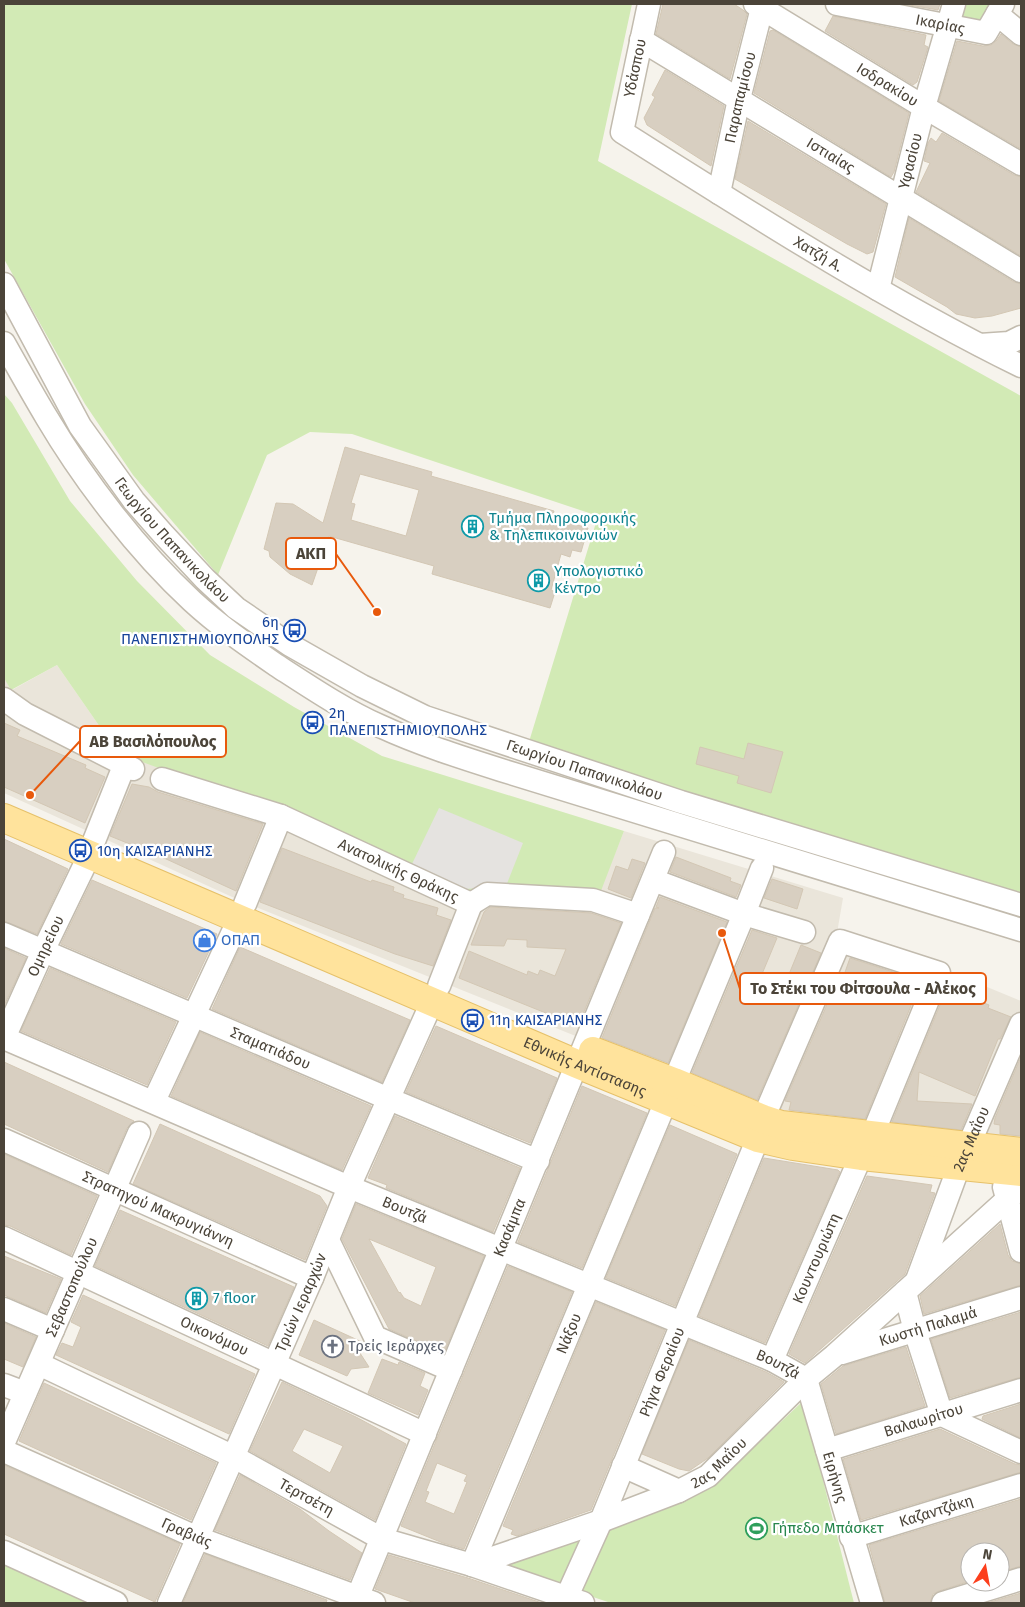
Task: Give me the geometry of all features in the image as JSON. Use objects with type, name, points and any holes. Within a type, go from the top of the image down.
[{"type":"main road","name":"Εθνικής Αντίστασης","points":[[4,802],[92,848]]},
{"type":"main road","name":"Εθνικής Αντίστασης","points":[[4,818],[92,848],[581,1056],[761,1129],[793,1146],[867,1146],[965,1155],[1021,1152]]},
{"type":"main road","name":"Εθνικής Αντίστασης","points":[[965,1155],[1010,1170]]},
{"type":"street","name":"Υδάσπου","points":[[622,132],[649,4]]},
{"type":"street","name":"Ικαρίας","points":[[837,4],[947,26],[995,17]]},
{"type":"street","name":"Υφασίου","points":[[878,289],[924,107],[954,4]]},
{"type":"street","name":"Παραπαμίσου","points":[[719,193],[760,5]]},
{"type":"street","name":"Ισδρακίου","points":[[760,5],[924,107],[1021,164]]},
{"type":"street","points":[[995,17],[1021,34]]},
{"type":"street","name":"Ιστιαίας","points":[[641,40],[1021,271]]},
{"type":"street","name":"Χατζή Α.","points":[[622,132],[926,318],[1021,366]]},
{"type":"street","name":"Γεωργίου Παπανικολάου","points":[[4,284],[80,426],[134,501],[162,534],[205,579],[230,602],[290,645],[362,686],[425,717],[681,802],[1021,905]]},
{"type":"street","points":[[979,345],[1009,343],[1021,337]]},
{"type":"street","name":"Γεωργίου Παπανικολάου","points":[[4,343],[47,420],[117,519],[148,556],[192,601],[225,629],[301,682],[346,709],[416,741],[501,770],[1021,930]]},
{"type":"street","name":"Ομηρείου","points":[[4,699],[25,714],[128,767],[4,1038]]},
{"type":"street","name":"Ανατολικής Θράκης","points":[[162,779],[281,816],[472,904],[487,894],[593,900],[638,915]]},
{"type":"street","points":[[154,1101],[242,912],[281,816]]},
{"type":"street","name":"Κασάμπα","points":[[362,1601],[382,1539],[664,852]]},
{"type":"street","name":"Νάξου","points":[[472,1565],[762,868]]},
{"type":"street","points":[[652,880],[744,914],[804,932]]},
{"type":"street","name":"Τριών Ιεραρχών","points":[[169,1603],[275,1364],[349,1186],[435,994],[472,904]]},
{"type":"street","name":"Σταματιάδου","points":[[4,934],[538,1161]]},
{"type":"street","name":"Κουντουριώτη","points":[[772,1360],[867,1146],[939,973],[840,941]]},
{"type":"street","name":"Ρήγα Φεραίου","points":[[571,1601],[623,1466],[840,941]]},
{"type":"street","name":"2ας Μαΐου","points":[[910,1288],[1021,1024]]},
{"type":"street","name":"Βουτζά","points":[[4,1038],[349,1186],[772,1360],[806,1379]]},
{"type":"street","name":"Σεβαστοπούλου","points":[[4,1442],[140,1133]]},
{"type":"street","name":"Στρατηγού Μακρυγιάννη","points":[[4,1140],[312,1278]]},
{"type":"street","points":[[1010,1170],[1021,1252]]},
{"type":"street","name":"2ας Μαΐου","points":[[472,1565],[601,1521],[679,1491],[708,1476],[806,1379],[910,1288],[1014,1192]]},
{"type":"street","name":"Οικονόμου","points":[[4,1238],[425,1434]]},
{"type":"street","points":[[328,1240],[375,1337],[451,1370]]},
{"type":"street","points":[[910,1288],[915,1331],[942,1415],[1021,1452]]},
{"type":"street","name":"Κωστή Παλαμά","points":[[834,1356],[1021,1298]]},
{"type":"street","points":[[4,1309],[53,1330]]},
{"type":"street","name":"Τερτσέτη","points":[[39,1364],[234,1457],[382,1539],[472,1565],[571,1601]]},
{"type":"street","name":"Ειρήνης","points":[[806,1379],[872,1603]]},
{"type":"street","points":[[4,1386],[25,1393]]},
{"type":"street","name":"Βαλαωρίτου","points":[[827,1450],[1021,1390]]},
{"type":"street","name":"Γραβιάς","points":[[4,1451],[198,1538],[362,1601]]},
{"type":"street","points":[[623,1466],[679,1491]]},
{"type":"street","name":"Καζαντζάκη","points":[[851,1537],[1021,1485]]},
{"type":"street","points":[[4,1552],[116,1603]]},
{"type":"street","points":[[943,1603],[1021,1579]]},
{"type":"shaded area","points":[[57,665],[118,753],[598,896],[624,831],[843,898],[837,933],[946,970],[1021,1001],[1021,1148],[789,1120],[241,901],[4,793],[4,678],[12,690]]},
{"type":"shaded area","points":[[439,808],[523,843],[506,886],[465,889],[411,866]]},
{"type":"green space","points":[[4,4],[632,4],[598,161],[1021,396],[1021,894],[528,745],[598,516],[352,434],[310,432],[267,455],[218,575],[133,475],[85,404],[4,259]]},
{"type":"green space","points":[[962,4],[997,4],[985,21],[962,20],[959,15]]},
{"type":"green space","points":[[4,394],[12,403],[70,501],[137,581],[210,655],[294,707],[382,756],[624,831],[599,896],[466,894],[283,814],[118,753],[57,665],[11,690],[4,678]]},
{"type":"green space","points":[[803,1401],[854,1603],[611,1603],[509,1569],[518,1552],[712,1487]]},
{"type":"green space","points":[[4,1562],[97,1603],[4,1603]]},
{"type":"building","points":[[663,4],[734,4],[747,14],[730,79],[656,34]]},
{"type":"building","points":[[904,4],[940,4],[938,10]]},
{"type":"building","points":[[833,16],[926,35],[924,45],[928,47],[917,82],[913,85],[825,31]]},
{"type":"building","points":[[773,30],[909,113],[894,172],[891,177],[754,93],[770,31]]},
{"type":"building","points":[[1001,34],[1013,44],[1021,47],[1021,149],[939,101],[957,41],[983,46],[991,45]]},
{"type":"building","points":[[665,70],[724,106],[711,166],[647,125],[644,118],[655,97],[652,95]]},
{"type":"building","points":[[748,121],[886,204],[873,252],[867,254],[847,244],[735,179]]},
{"type":"building","points":[[942,133],[1014,175],[1021,177],[1021,256],[916,192],[930,163],[924,161],[928,143],[931,138],[936,142]]},
{"type":"building","points":[[909,218],[1014,282],[1021,284],[1021,308],[992,316],[975,318],[956,314],[895,277]]},
{"type":"building","name":"Τμήμα Πληροφορικής & Τηλεπικοινωνιών","points":[[345,447],[432,472],[431,476],[554,511],[552,518],[588,528],[581,552],[572,550],[570,557],[561,554],[551,590],[555,592],[550,608],[432,574],[434,566],[329,536],[312,585],[290,574],[270,557],[269,551],[264,549],[276,503],[293,504],[323,523]],"holes":[[[360,474],[419,490],[406,536],[351,520],[355,504],[351,503]]]},
{"type":"building","points":[[4,723],[20,730],[17,736],[86,765],[85,768],[105,777],[85,823],[4,787]]},
{"type":"building","points":[[748,743],[783,752],[771,793],[737,783],[739,776],[696,764],[700,747],[744,759]]},
{"type":"building","points":[[132,784],[149,787],[158,792],[263,824],[236,891],[110,836]]},
{"type":"building","points":[[4,839],[68,869],[37,934],[4,921]]},
{"type":"building","points":[[282,848],[371,882],[372,880],[394,887],[393,891],[404,895],[403,898],[438,908],[436,915],[451,920],[433,966],[395,954],[260,902]]},
{"type":"building","points":[[676,857],[731,878],[730,881],[741,885],[736,897],[670,872]]},
{"type":"building","points":[[632,859],[645,863],[631,898],[608,889],[616,866],[628,870]]},
{"type":"building","points":[[772,879],[803,889],[797,909],[764,898]]},
{"type":"building","points":[[92,880],[217,934],[187,998],[61,944]]},
{"type":"building","points":[[660,897],[727,922],[668,1063],[602,1038],[655,908],[659,908],[656,907]]},
{"type":"building","points":[[490,907],[591,913],[621,923],[578,1026],[459,978],[469,951],[527,975],[528,971],[538,975],[540,970],[555,976],[566,949],[527,947],[527,940],[507,939],[504,946],[471,945],[484,912]]},
{"type":"building","points":[[752,930],[777,938],[762,974],[785,984],[801,945],[821,953],[757,1100],[692,1073]]},
{"type":"building","points":[[240,947],[410,1020],[382,1082],[212,1009]]},
{"type":"building","points":[[4,948],[26,958],[4,1006]]},
{"type":"building","points":[[850,958],[921,981],[865,1119],[789,1110],[791,1102],[785,1101],[839,977],[843,978]]},
{"type":"building","points":[[50,968],[176,1022],[147,1085],[21,1031]]},
{"type":"building","points":[[947,988],[989,1005],[988,1008],[1011,1017],[1000,1039],[998,1039],[975,1096],[919,1072],[917,1101],[972,1104],[961,1130],[892,1122]]},
{"type":"building","points":[[436,1026],[557,1078],[530,1143],[406,1092]]},
{"type":"building","points":[[200,1032],[371,1106],[342,1170],[171,1096]]},
{"type":"building","points":[[1021,1057],[1021,1136],[1000,1134],[1000,1125],[994,1124],[995,1118]]},
{"type":"building","points":[[4,1062],[134,1121],[127,1128],[108,1172],[4,1124]]},
{"type":"building","points":[[582,1086],[647,1113],[582,1268],[518,1242]]},
{"type":"building","points":[[395,1116],[520,1168],[493,1232],[386,1188],[387,1185],[368,1178]]},
{"type":"building","points":[[160,1124],[320,1196],[327,1206],[305,1260],[133,1184]]},
{"type":"building","points":[[670,1125],[737,1154],[675,1306],[606,1278]]},
{"type":"building","points":[[4,1154],[97,1196],[71,1255],[10,1226],[4,1225]]},
{"type":"building","points":[[764,1158],[838,1170],[840,1172],[765,1343],[699,1316]]},
{"type":"building","points":[[867,1176],[932,1185],[930,1192],[935,1193],[905,1274],[805,1363],[789,1354]]},
{"type":"building","points":[[356,1204],[484,1256],[444,1353],[389,1329],[342,1239]],"holes":[[[369,1239],[436,1267],[421,1306],[404,1298],[399,1293]]]},
{"type":"building","points":[[120,1210],[294,1287],[268,1346],[95,1266]]},
{"type":"building","points":[[1000,1224],[1008,1255],[1012,1261],[1021,1264],[1021,1285],[924,1314],[920,1296]]},
{"type":"building","points":[[4,1256],[61,1279],[46,1313],[4,1295]]},
{"type":"building","points":[[508,1266],[572,1292],[464,1549],[443,1543],[401,1526]],"holes":[[[437,1463],[467,1475],[464,1481],[467,1482],[454,1514],[425,1502],[429,1492],[426,1491]]]},
{"type":"building","points":[[83,1295],[255,1374],[229,1434],[56,1355],[62,1343],[73,1347],[81,1327],[71,1322]]},
{"type":"building","points":[[596,1302],[665,1330],[591,1510],[517,1536],[511,1534],[513,1530],[503,1526]]},
{"type":"building","points":[[1021,1312],[1021,1377],[950,1398],[931,1339]]},
{"type":"building","name":"Τρείς Ιεράρχες","points":[[314,1320],[362,1342],[358,1350],[369,1367],[351,1369],[347,1376],[299,1355]]},
{"type":"building","points":[[4,1323],[36,1337],[23,1367],[4,1359]]},
{"type":"building","points":[[689,1340],[766,1372],[784,1382],[708,1458],[689,1471],[679,1469],[642,1454]]},
{"type":"building","points":[[906,1347],[925,1406],[836,1434],[821,1384],[843,1366]]},
{"type":"building","points":[[382,1359],[398,1365],[399,1362],[425,1373],[420,1386],[428,1390],[418,1415],[368,1393]]},
{"type":"building","points":[[282,1382],[356,1417],[406,1444],[375,1520],[250,1451]],"holes":[[[304,1429],[343,1446],[330,1473],[292,1451]]]},
{"type":"building","points":[[44,1383],[216,1463],[191,1520],[19,1441]]},
{"type":"building","points":[[1021,1404],[1021,1438],[982,1419],[983,1416]]},
{"type":"building","points":[[940,1429],[1015,1464],[1021,1465],[1021,1472],[861,1520],[843,1459]]},
{"type":"building","points":[[4,1465],[180,1544],[155,1602],[4,1534]]},
{"type":"building","points":[[240,1475],[300,1509],[362,1553],[350,1580],[215,1530]]},
{"type":"building","points":[[1021,1499],[1021,1566],[1010,1569],[1010,1542],[960,1542],[960,1584],[933,1594],[930,1603],[885,1603],[869,1545]]},
{"type":"building","points":[[205,1554],[327,1600],[326,1603],[183,1603]]},
{"type":"building","points":[[389,1555],[468,1578],[542,1603],[415,1603],[375,1589]]},
{"type":"building","points":[[1021,1593],[1021,1603],[987,1603]]},
{"type":"place","name":"Τμήμα Πληροφορικής & Τηλεπικοινωνιών","points":[[473,527]]},
{"type":"place","name":"Υπολογιστικό Κέντρο","points":[[538,580]]},
{"type":"place","name":"ΑΚΠ","points":[[377,612]]},
{"type":"place","name":"6η ΠΑΝΕΠΙΣΤΗΜΙΟΥΠΟΛΗΣ","points":[[295,631]]},
{"type":"place","name":"2η ΠΑΝΕΠΙΣΤΗΜΙΟΥΠΟΛΗΣ","points":[[313,722]]},
{"type":"place","name":"ΑΒ Βασιλόπουλος","points":[[30,795]]},
{"type":"place","name":"10η ΚΑΙΣΑΡΙΑΝΗΣ","points":[[81,851]]},
{"type":"place","name":"Το Στέκι του Φίτσουλα - Αλέκος","points":[[722,933]]},
{"type":"place","name":"ΟΠΑΠ","points":[[205,940]]},
{"type":"place","name":"11η ΚΑΙΣΑΡΙΑΝΗΣ","points":[[473,1020]]},
{"type":"place","name":"7 floor","points":[[197,1298]]},
{"type":"place","name":"Τρείς Ιεράρχες","points":[[332,1346]]},
{"type":"place","name":"Γήπεδο Μπάσκετ","points":[[756,1528]]}]
